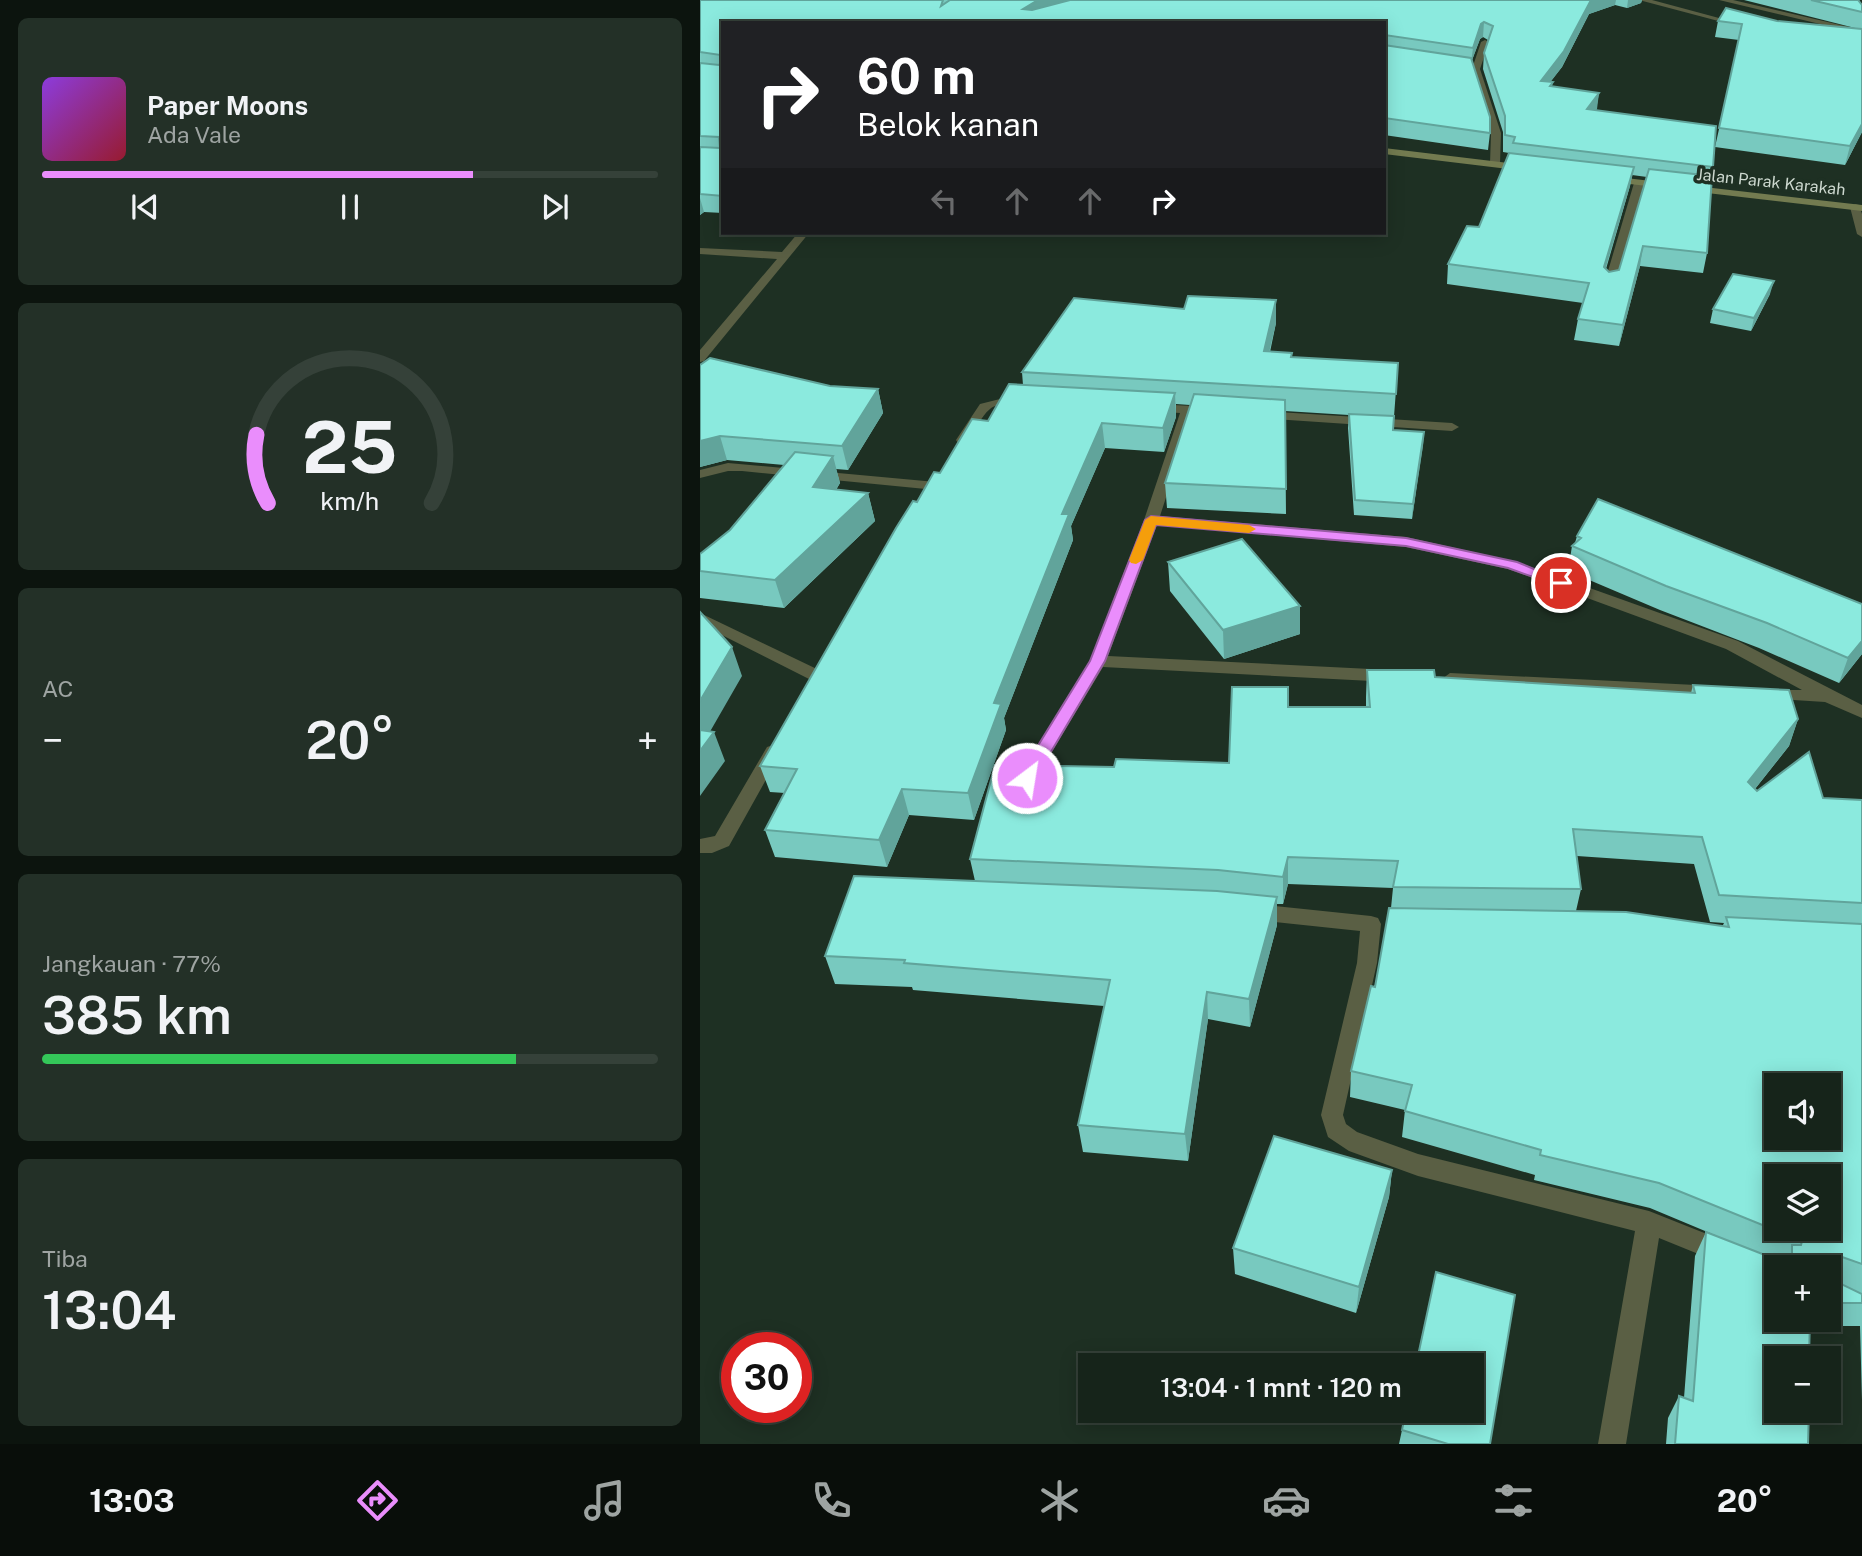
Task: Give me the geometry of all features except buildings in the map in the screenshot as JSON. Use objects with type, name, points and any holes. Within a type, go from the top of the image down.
[{"type":"street","points":[[1643,0],[1746,26]]},
{"type":"street","points":[[1723,0],[1862,32]]},
{"type":"street","points":[[1849,40],[1862,41]]},
{"type":"street","points":[[1485,42],[1476,69],[1496,133],[1495,164]]},
{"type":"street","points":[[1439,63],[1476,69]]},
{"type":"street","points":[[1386,151],[1534,169]]},
{"type":"street","name":"Jalan Parak Karakah","points":[[1600,178],[1859,207]]},
{"type":"street","points":[[1609,288],[1639,183]]},
{"type":"street","points":[[1859,207],[1862,234]]},
{"type":"street","points":[[700,358],[802,235]]},
{"type":"street","points":[[700,251],[785,256]]},
{"type":"street","points":[[957,451],[985,404],[995,400],[1036,402]]},
{"type":"street","points":[[1146,407],[1452,427]]},
{"type":"street","points":[[1027,778],[1098,661],[1151,520],[1188,410]]},
{"type":"street","points":[[700,474],[728,467],[742,467],[936,486]]},
{"type":"street","points":[[1151,520],[1406,542],[1512,565],[1732,645],[1828,697],[1862,712]]},
{"type":"street","points":[[700,618],[816,676]]},
{"type":"street","points":[[1098,661],[1828,697]]},
{"type":"street","points":[[700,846],[712,846],[722,841],[782,734]]},
{"type":"street","points":[[1232,909],[1378,924],[1332,1115],[1336,1130],[1349,1140],[1418,1165],[1649,1223],[1751,1264]]},
{"type":"street","points":[[1612,1444],[1649,1223]]},
{"type":"slow traffic","points":[[1136,560],[1151,520],[1249,529]]},
{"type":"route","points":[[1027,778],[1098,661],[1151,520],[1406,542],[1512,565],[1561,583]]}]
